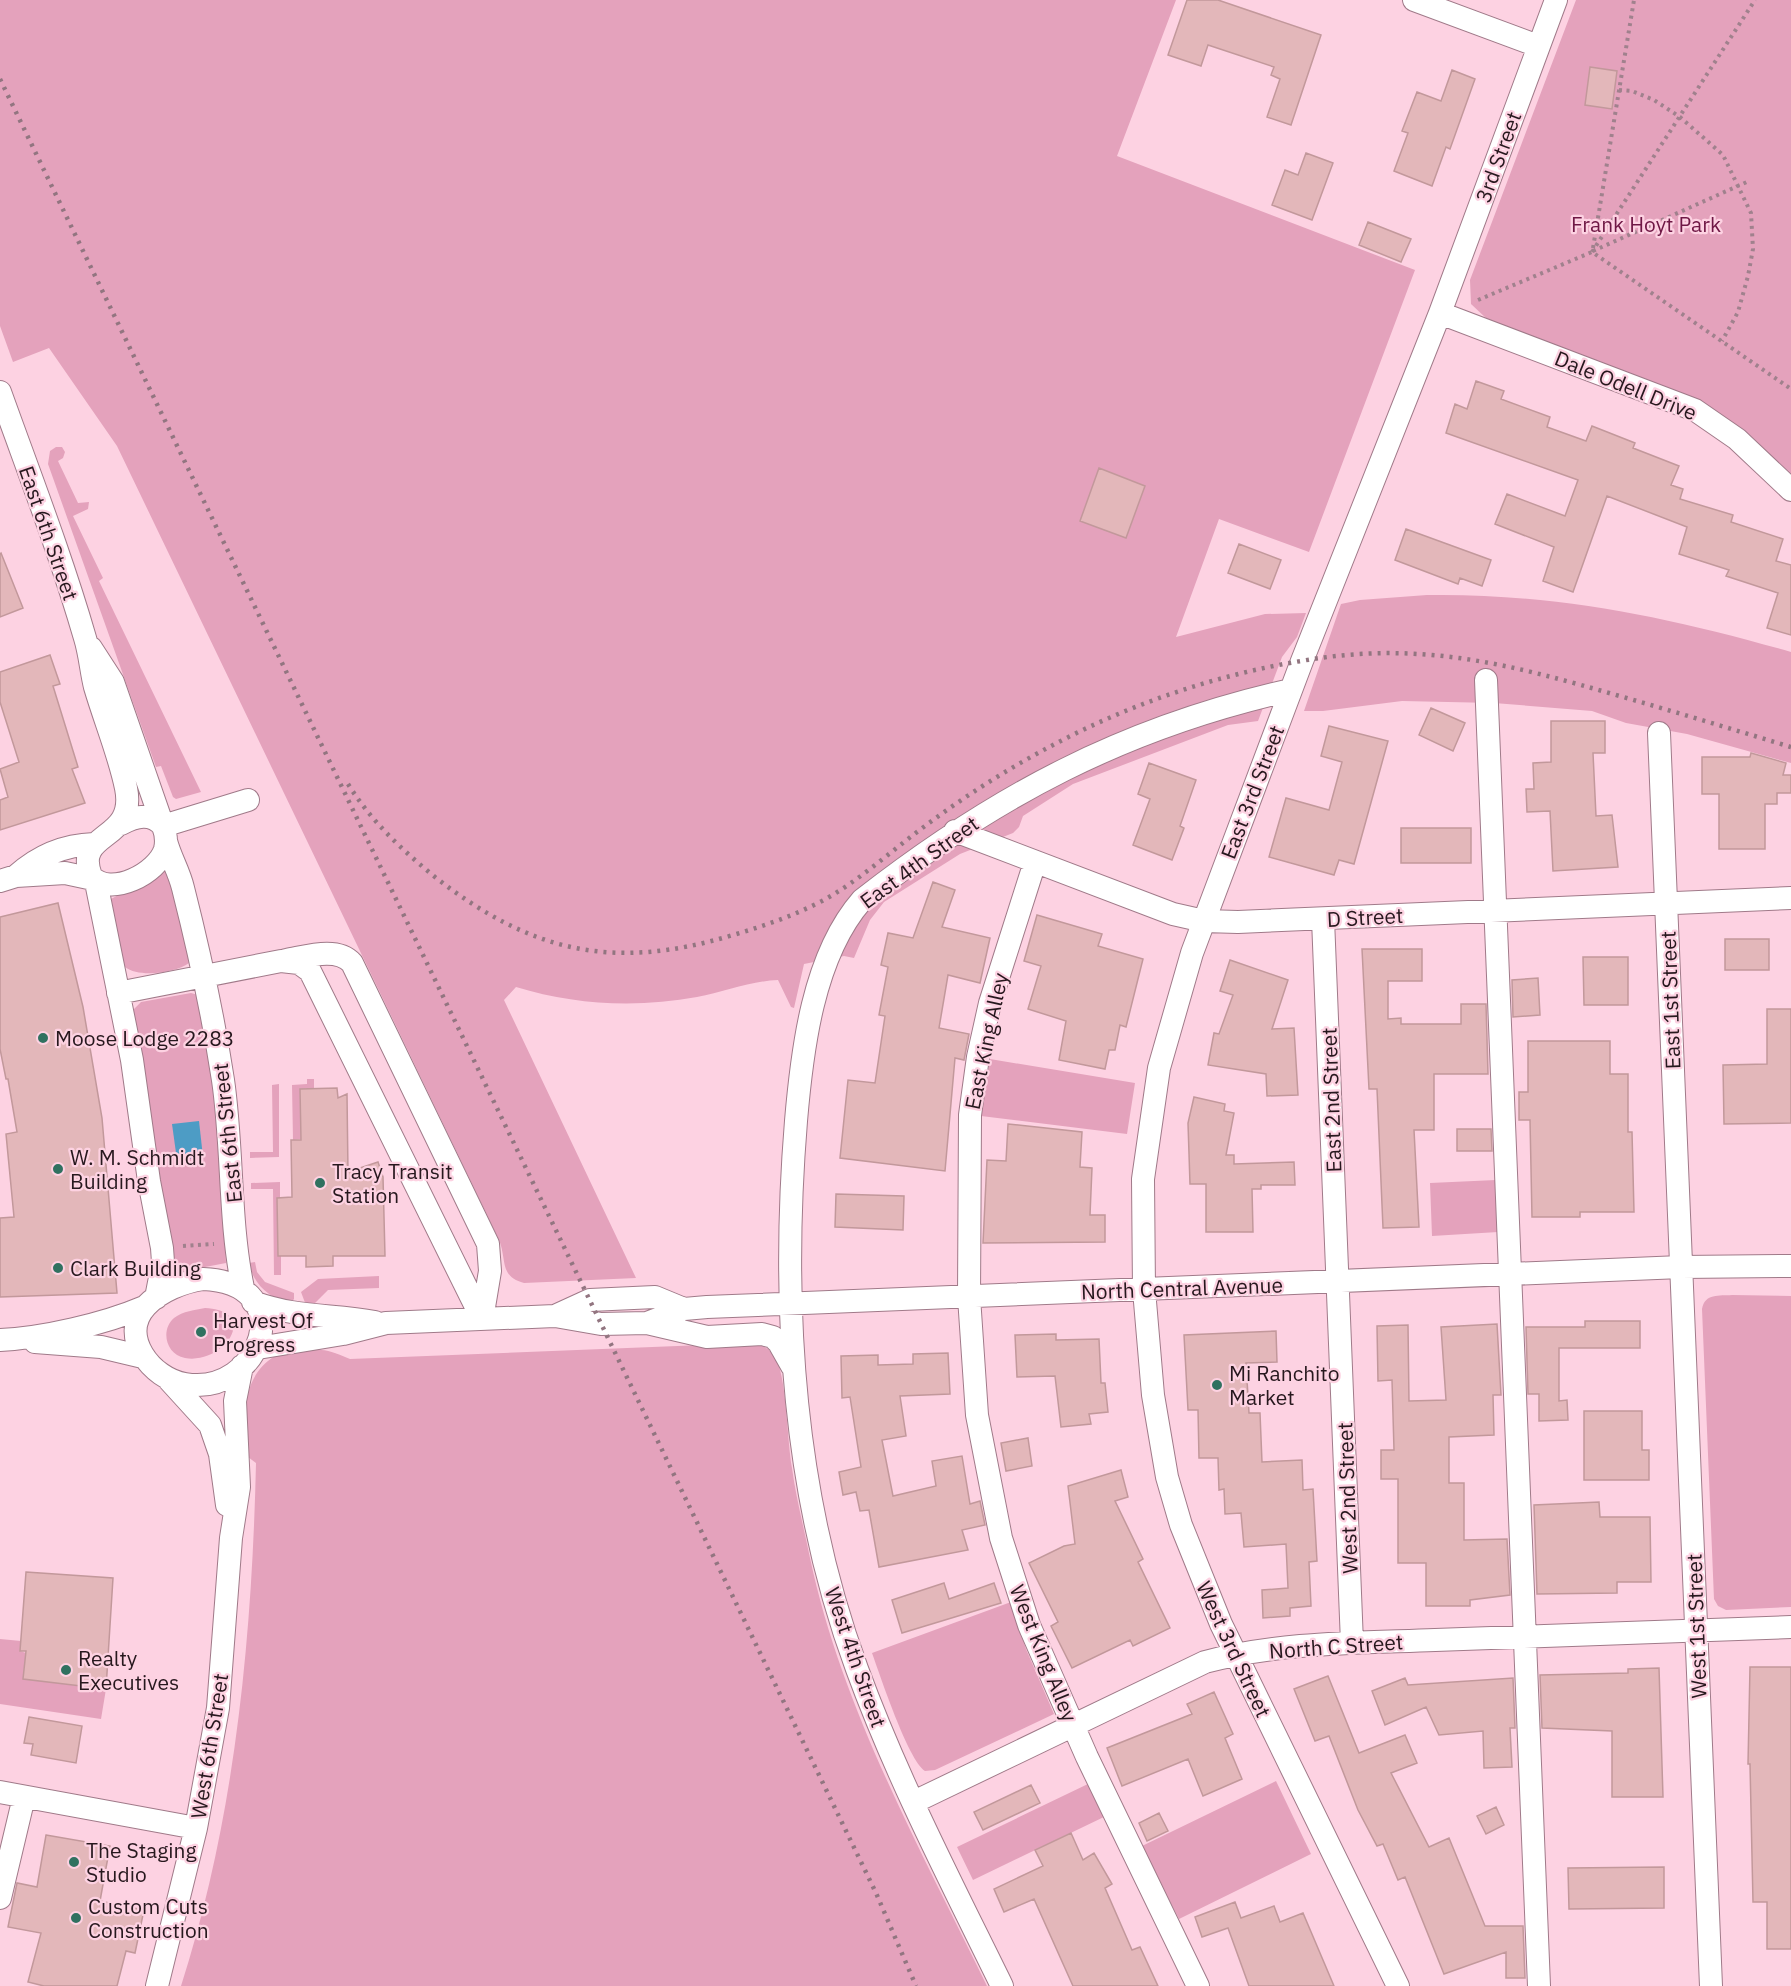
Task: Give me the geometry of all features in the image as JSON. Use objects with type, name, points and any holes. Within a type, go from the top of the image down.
[{"type":"street","points":[[1414,0],[1538,46]]},
{"type":"street","name":"3rd Street","points":[[1440,313],[1556,0]]},
{"type":"street","name":"Dale Odell Drive","points":[[1440,313],[1695,410],[1737,439],[1791,490]]},
{"type":"street","name":"East 3rd Street","points":[[1144,1290],[1143,1179],[1152,1102],[1167,1033],[1204,921],[1440,313]]},
{"type":"street","name":"East 6th Street","points":[[0,392],[9,446],[85,640],[95,687],[127,792],[126,813],[121,824]]},
{"type":"street","name":"East 6th Street","points":[[85,640],[113,682],[178,868],[203,976],[223,1080],[233,1169],[239,1270],[248,1295]]},
{"type":"street","points":[[1486,680],[1493,911],[1539,1986]]},
{"type":"street","name":"East 4th Street","points":[[791,1304],[793,1162],[799,1083],[824,966],[838,930],[862,900],[955,831],[1063,769],[1120,743],[1232,703],[1292,690]]},
{"type":"street","name":"East 1st Street","points":[[1659,733],[1680,1267]]},
{"type":"street","points":[[165,833],[248,800]]},
{"type":"street","points":[[9,1340],[99,1323],[150,1303],[177,1286],[203,1279],[228,1282],[248,1295],[260,1316],[263,1334],[258,1348],[242,1366],[219,1379],[192,1385],[169,1380],[154,1371],[143,1357],[138,1341],[137,1326],[150,1303],[161,1271],[162,1248],[118,993],[95,880],[88,860],[94,844],[121,824],[135,818],[147,816],[165,833]]},
{"type":"street","name":"D Street","points":[[955,831],[1173,914],[1204,921],[1323,919],[1791,898]]},
{"type":"street","points":[[8,878],[65,873],[118,885],[136,877],[158,860],[165,833]]},
{"type":"street","points":[[8,878],[42,856],[81,844],[94,844]]},
{"type":"street","name":"East King Alley","points":[[969,1297],[970,1125],[978,1058],[990,1003],[1035,862]]},
{"type":"street","name":"East 2nd Street","points":[[1323,919],[1339,1281]]},
{"type":"street","points":[[118,993],[281,961],[335,954],[346,957],[352,963],[488,1244],[490,1271],[482,1319]]},
{"type":"street","points":[[281,961],[293,961],[305,967],[320,985],[482,1319]]},
{"type":"street","name":"North Central Avenue","points":[[248,1295],[298,1315],[342,1316],[386,1323],[555,1316],[601,1324],[647,1323],[684,1309],[1680,1267],[1791,1266]]},
{"type":"street","name":"West 1st Street","points":[[1680,1267],[1711,1986]]},
{"type":"street","name":"West 2nd Street","points":[[1339,1281],[1352,1643]]},
{"type":"street","name":"West 3rd Street","points":[[1144,1290],[1153,1395],[1167,1477],[1194,1563],[1235,1654],[1398,1986]]},
{"type":"street","name":"West King Alley","points":[[969,1297],[977,1415],[1001,1538],[1029,1625],[1073,1725],[1198,1986]]},
{"type":"street","name":"North Central Avenue","points":[[555,1316],[590,1300],[655,1298],[684,1309]]},
{"type":"street","name":"West 4th Street","points":[[791,1304],[794,1371],[804,1462],[816,1526],[836,1604],[856,1667],[889,1750],[1002,1986]]},
{"type":"street","name":"North Central Avenue","points":[[258,1348],[343,1334],[386,1323]]},
{"type":"street","points":[[647,1323],[707,1337],[762,1334],[773,1337],[779,1343],[794,1371]]},
{"type":"street","points":[[9,1340],[101,1347],[143,1357]]},
{"type":"street","name":"West 6th Street","points":[[157,1986],[196,1828],[218,1708],[231,1538],[239,1487],[235,1401],[242,1366]]},
{"type":"street","name":"West 6th Street","points":[[169,1380],[210,1425],[220,1454],[231,1538]]},
{"type":"street","name":"North C Street","points":[[914,1802],[1205,1662],[1235,1654],[1275,1648],[1352,1643],[1791,1627]]},
{"type":"street","points":[[0,1792],[196,1828]]},
{"type":"street","points":[[0,1898],[24,1797]]},
{"type":"path","points":[[1593,252],[1634,0]]},
{"type":"path","points":[[1593,252],[1755,0]]},
{"type":"path","points":[[1619,90],[1632,91],[1654,100],[1680,117],[1723,155],[1751,213],[1753,249],[1738,312],[1722,341]]},
{"type":"path","points":[[1478,300],[1593,252],[1749,181]]},
{"type":"path","points":[[1593,252],[1791,389]]},
{"type":"path","points":[[181,1246],[225,1243]]},
{"type":"green space","points":[[0,0],[1176,0],[1117,156],[1415,270],[1309,552],[1219,519],[1176,637],[1265,614],[1306,613],[1297,637],[1282,657],[1258,721],[1228,725],[1073,784],[1023,816],[1019,827],[1013,833],[960,854],[884,902],[870,920],[854,958],[844,956],[804,964],[794,1008],[791,1007],[778,980],[758,982],[697,997],[652,1003],[583,1001],[516,987],[504,1000],[636,1278],[524,1283],[516,1280],[507,1272],[499,1240],[117,446],[49,348],[13,362],[0,326]]},
{"type":"green space","name":"Frank Hoyt Park","points":[[1576,0],[1791,0],[1791,475],[1751,436],[1689,396],[1487,319],[1471,304],[1470,280]]},
{"type":"green space","points":[[56,447],[62,447],[65,452],[63,458],[58,461],[78,503],[89,502],[88,509],[73,516],[103,578],[99,581],[201,792],[176,799],[173,797],[161,766],[156,767],[48,464],[50,451]]},
{"type":"green space","points":[[1427,595],[1520,598],[1611,610],[1701,628],[1791,652],[1791,763],[1687,734],[1626,723],[1592,711],[1494,703],[1402,701],[1323,711],[1304,711],[1341,604],[1360,600]]},
{"type":"green space","points":[[170,868],[189,963],[166,972],[148,973],[131,970],[125,967],[109,900]]},
{"type":"green space","points":[[191,993],[198,995],[218,1099],[226,1263],[174,1273],[132,1011],[141,1002]]},
{"type":"green space","points":[[990,1059],[1135,1083],[1127,1134],[981,1116]]},
{"type":"green space","points":[[307,1079],[314,1079],[314,1088],[300,1089],[301,1139],[293,1140],[292,1085],[307,1084]]},
{"type":"green space","points":[[279,1084],[279,1157],[250,1158],[250,1152],[273,1152],[272,1085]]},
{"type":"green space","points":[[1496,1180],[1498,1232],[1432,1236],[1430,1183]]},
{"type":"green space","points":[[280,1182],[280,1198],[277,1199],[278,1256],[281,1256],[281,1275],[274,1275],[273,1189],[251,1189],[251,1183]]},
{"type":"green space","points":[[255,1262],[257,1272],[265,1282],[294,1293],[294,1299],[289,1305],[269,1294],[259,1284],[249,1263]]},
{"type":"green space","points":[[379,1276],[379,1288],[328,1290],[307,1308],[301,1292],[318,1279]]},
{"type":"green space","points":[[1732,1295],[1791,1296],[1791,1607],[1726,1610],[1718,1606],[1714,1599],[1702,1309],[1709,1298]]},
{"type":"green space","points":[[205,1308],[222,1311],[231,1318],[234,1327],[231,1337],[212,1354],[199,1358],[178,1356],[169,1347],[167,1341],[167,1329],[170,1323],[181,1314]]},
{"type":"green space","points":[[753,1343],[773,1353],[777,1360],[785,1398],[790,1456],[798,1502],[824,1614],[842,1669],[885,1777],[987,1986],[181,1986],[200,1923],[215,1858],[237,1728],[250,1595],[256,1463],[248,1457],[245,1429],[246,1401],[255,1376],[264,1365],[277,1355],[313,1350],[330,1351],[350,1359]]},
{"type":"green space","points":[[1011,1602],[1026,1649],[1054,1714],[935,1770],[925,1771],[918,1764],[903,1735],[872,1653]]},
{"type":"green space","points":[[0,1639],[21,1641],[20,1651],[26,1653],[23,1679],[106,1689],[101,1719],[0,1704]]},
{"type":"green space","points":[[1276,1781],[1311,1854],[1179,1919],[1142,1846]]},
{"type":"green space","points":[[1090,1783],[1106,1816],[973,1880],[957,1847]]},
{"type":"water","points":[[199,1121],[203,1157],[177,1160],[172,1124]]},
{"type":"building","points":[[1187,0],[1218,0],[1321,35],[1291,125],[1267,117],[1280,79],[1271,75],[1274,67],[1208,45],[1201,66],[1168,55]]},
{"type":"building","points":[[1590,67],[1617,71],[1612,109],[1585,105]]},
{"type":"building","points":[[1452,70],[1475,79],[1450,149],[1446,147],[1432,186],[1394,171],[1408,133],[1402,131],[1417,92],[1441,101]]},
{"type":"building","points":[[1306,153],[1333,163],[1312,220],[1272,205],[1285,170],[1298,175]]},
{"type":"building","points":[[1368,222],[1411,239],[1401,262],[1359,245]]},
{"type":"building","points":[[1476,381],[1504,391],[1501,399],[1550,417],[1547,427],[1586,441],[1592,426],[1635,443],[1633,448],[1679,466],[1671,485],[1683,489],[1680,499],[1733,515],[1731,522],[1783,539],[1776,561],[1791,565],[1791,635],[1767,628],[1778,593],[1726,576],[1729,570],[1679,554],[1687,527],[1607,496],[1573,592],[1543,581],[1554,547],[1495,524],[1507,494],[1565,516],[1578,480],[1446,433],[1455,404],[1467,409]]},
{"type":"building","points":[[1099,468],[1145,486],[1126,538],[1080,521]]},
{"type":"building","points":[[1406,529],[1491,560],[1482,586],[1460,578],[1458,584],[1395,560]]},
{"type":"building","points":[[1239,544],[1281,560],[1270,589],[1228,573]]},
{"type":"building","points":[[0,554],[23,608],[0,617]]},
{"type":"building","points":[[50,655],[60,684],[53,686],[78,767],[72,769],[85,803],[0,830],[0,800],[8,797],[0,769],[19,762],[0,702],[0,672]]},
{"type":"building","points":[[1431,708],[1465,723],[1453,751],[1419,735]]},
{"type":"building","points":[[1551,721],[1605,721],[1605,753],[1593,753],[1596,816],[1612,815],[1618,867],[1553,871],[1550,811],[1527,812],[1526,789],[1534,789],[1533,763],[1551,762]]},
{"type":"building","points":[[1329,726],[1388,741],[1354,864],[1339,860],[1334,875],[1269,857],[1286,798],[1329,810],[1342,762],[1321,756]]},
{"type":"building","points":[[1751,753],[1786,763],[1783,775],[1791,775],[1791,793],[1777,793],[1777,804],[1765,804],[1765,849],[1719,849],[1719,794],[1702,794],[1702,757],[1750,757]]},
{"type":"building","points":[[1149,763],[1196,780],[1180,826],[1184,828],[1172,860],[1133,845],[1150,799],[1138,794]]},
{"type":"building","points":[[1401,828],[1471,828],[1471,863],[1401,863]]},
{"type":"building","points":[[933,882],[955,890],[942,927],[990,938],[980,983],[948,975],[939,1028],[969,1034],[964,1060],[955,1058],[945,1171],[840,1158],[848,1080],[875,1083],[885,1016],[879,1015],[888,967],[881,965],[888,933],[913,938]]},
{"type":"building","points":[[58,903],[83,1007],[102,1118],[117,1293],[0,1297],[0,1218],[14,1217],[6,1134],[17,1132],[8,1079],[6,1079],[0,1049],[0,917]]},
{"type":"building","points":[[1037,915],[1102,934],[1098,946],[1143,959],[1126,1027],[1120,1025],[1115,1050],[1109,1050],[1105,1069],[1059,1060],[1066,1021],[1028,1009],[1041,966],[1024,961]]},
{"type":"building","points":[[1725,939],[1769,939],[1769,970],[1725,970]]},
{"type":"building","points":[[1362,949],[1422,949],[1422,981],[1388,981],[1388,1019],[1401,1018],[1401,1024],[1461,1024],[1461,1004],[1486,1004],[1488,1074],[1434,1074],[1434,1130],[1414,1130],[1419,1227],[1383,1228],[1377,1089],[1369,1089]]},
{"type":"building","points":[[1583,957],[1628,957],[1628,1005],[1584,1005]]},
{"type":"building","points":[[1230,960],[1288,980],[1272,1029],[1294,1028],[1298,1095],[1267,1096],[1266,1074],[1208,1065],[1214,1033],[1219,1034],[1233,995],[1220,991]]},
{"type":"building","points":[[1538,978],[1540,1015],[1513,1017],[1512,980]]},
{"type":"building","points":[[1767,1009],[1791,1009],[1791,1123],[1724,1124],[1723,1065],[1767,1064]]},
{"type":"building","points":[[1528,1041],[1610,1041],[1610,1074],[1628,1074],[1628,1132],[1632,1132],[1634,1212],[1580,1212],[1580,1217],[1532,1217],[1530,1120],[1519,1120],[1519,1092],[1528,1092]]},
{"type":"building","name":"Tracy Transit Station","points":[[337,1088],[338,1098],[347,1094],[348,1172],[378,1162],[383,1177],[385,1256],[333,1256],[333,1266],[306,1267],[306,1256],[278,1256],[277,1198],[292,1197],[291,1140],[301,1140],[300,1089]]},
{"type":"building","points":[[1194,1097],[1225,1104],[1224,1111],[1234,1113],[1226,1155],[1234,1155],[1234,1164],[1294,1162],[1295,1185],[1261,1185],[1261,1189],[1252,1189],[1253,1232],[1206,1232],[1206,1184],[1190,1184],[1188,1123]]},
{"type":"building","points":[[1008,1124],[1082,1132],[1080,1167],[1092,1168],[1090,1215],[1105,1215],[1105,1242],[983,1243],[987,1160],[1006,1161]]},
{"type":"building","points":[[1457,1129],[1491,1129],[1492,1151],[1457,1151]]},
{"type":"building","points":[[836,1194],[904,1196],[903,1230],[835,1227]]},
{"type":"building","points":[[1585,1321],[1640,1321],[1640,1348],[1559,1348],[1559,1401],[1567,1400],[1568,1420],[1539,1421],[1539,1394],[1528,1394],[1526,1327],[1585,1327]]},
{"type":"building","points":[[1497,1324],[1501,1395],[1493,1395],[1494,1435],[1449,1437],[1449,1483],[1464,1483],[1464,1540],[1507,1539],[1510,1595],[1470,1600],[1470,1606],[1426,1606],[1426,1563],[1398,1563],[1398,1479],[1381,1479],[1381,1450],[1394,1450],[1392,1380],[1378,1381],[1377,1326],[1408,1325],[1409,1401],[1446,1400],[1441,1327]]},
{"type":"building","points":[[1276,1331],[1277,1362],[1246,1363],[1249,1413],[1260,1413],[1262,1462],[1302,1460],[1303,1490],[1313,1489],[1317,1561],[1309,1562],[1311,1606],[1290,1608],[1290,1616],[1263,1618],[1262,1590],[1288,1588],[1286,1544],[1244,1547],[1241,1513],[1225,1514],[1224,1489],[1219,1490],[1218,1458],[1199,1458],[1198,1410],[1188,1410],[1184,1335]]},
{"type":"building","points":[[1056,1334],[1056,1340],[1099,1339],[1101,1383],[1105,1383],[1108,1412],[1089,1414],[1091,1424],[1061,1427],[1055,1376],[1017,1377],[1015,1335]]},
{"type":"building","points":[[948,1353],[950,1394],[900,1396],[906,1436],[882,1440],[893,1496],[936,1486],[932,1461],[962,1456],[970,1504],[980,1501],[985,1525],[962,1530],[968,1550],[879,1567],[869,1510],[860,1511],[856,1492],[843,1495],[839,1472],[861,1467],[850,1397],[842,1398],[841,1356],[878,1355],[878,1365],[913,1364],[913,1354]]},
{"type":"building","points":[[1584,1411],[1642,1411],[1642,1450],[1649,1450],[1649,1480],[1584,1480]]},
{"type":"building","points":[[1028,1438],[1032,1466],[1006,1471],[1001,1443]]},
{"type":"building","points":[[1121,1470],[1128,1497],[1115,1501],[1143,1559],[1138,1562],[1170,1628],[1133,1646],[1130,1640],[1072,1668],[1051,1626],[1058,1622],[1029,1563],[1064,1546],[1075,1544],[1068,1486]]},
{"type":"building","points":[[1599,1502],[1600,1517],[1650,1517],[1651,1582],[1617,1582],[1617,1593],[1537,1594],[1534,1505]]},
{"type":"building","points":[[26,1572],[113,1578],[106,1689],[23,1679],[26,1651],[20,1651]]},
{"type":"building","points":[[944,1583],[949,1599],[994,1583],[1001,1603],[902,1633],[892,1600]]},
{"type":"building","points":[[1750,1667],[1791,1667],[1791,1949],[1767,1949],[1767,1902],[1753,1902],[1750,1764],[1748,1764]]},
{"type":"building","points":[[1659,1668],[1663,1797],[1612,1797],[1612,1731],[1542,1728],[1540,1675],[1628,1673],[1628,1669]]},
{"type":"building","points":[[1328,1676],[1359,1753],[1405,1735],[1417,1763],[1391,1773],[1429,1847],[1449,1838],[1485,1926],[1523,1926],[1525,1978],[1506,1978],[1506,1952],[1444,1974],[1405,1877],[1398,1880],[1383,1844],[1377,1846],[1358,1810],[1329,1736],[1315,1741],[1294,1689]]},
{"type":"building","points":[[1405,1678],[1408,1685],[1513,1678],[1515,1728],[1510,1728],[1512,1767],[1484,1768],[1483,1731],[1439,1735],[1426,1707],[1385,1725],[1372,1691]]},
{"type":"building","points":[[1214,1692],[1233,1734],[1225,1738],[1242,1779],[1203,1796],[1188,1759],[1122,1786],[1107,1748],[1192,1714],[1187,1704]]},
{"type":"building","points":[[29,1717],[82,1726],[76,1763],[31,1755],[33,1744],[24,1743]]},
{"type":"building","points":[[1031,1785],[1040,1803],[983,1830],[974,1812]]},
{"type":"building","points":[[1496,1807],[1504,1825],[1486,1834],[1477,1816]]},
{"type":"building","points":[[1159,1813],[1168,1831],[1147,1841],[1139,1823]]},
{"type":"building","points":[[1071,1833],[1083,1860],[1094,1853],[1112,1884],[1105,1888],[1132,1950],[1140,1947],[1158,1986],[1073,1986],[1034,1899],[1004,1912],[994,1889],[1043,1866],[1035,1850]]},
{"type":"building","points":[[46,1835],[110,1846],[100,1901],[144,1910],[135,1953],[126,1951],[117,1986],[44,1986],[28,1982],[41,1933],[8,1927],[17,1883],[37,1887]]},
{"type":"building","points":[[1664,1867],[1664,1908],[1569,1909],[1568,1868]]},
{"type":"building","points":[[1235,1902],[1241,1918],[1274,1906],[1280,1922],[1303,1913],[1334,1986],[1249,1986],[1228,1928],[1202,1937],[1195,1917]]},
{"type":"railway","points":[[0,79],[876,1893],[916,1986]]},
{"type":"railway","points":[[348,784],[388,834],[435,877],[471,903],[506,923],[541,938],[576,948],[612,953],[650,952],[690,946],[733,935],[800,911],[822,901],[849,884],[940,815],[987,783],[1082,730],[1143,704],[1205,683],[1301,661],[1345,655],[1386,653],[1426,654],[1464,659],[1541,674],[1791,747]]},
{"type":"place","name":"Moose Lodge 2283","points":[[43,1038]]},
{"type":"place","name":"W. M. Schmidt Building","points":[[58,1169]]},
{"type":"place","name":"Tracy Transit Station","points":[[320,1183]]},
{"type":"place","name":"Clark Building","points":[[58,1268]]},
{"type":"place","name":"Harvest Of Progress","points":[[201,1332]]},
{"type":"place","name":"Mi Ranchito Market","points":[[1217,1385]]},
{"type":"place","name":"Realty Executives","points":[[66,1670]]},
{"type":"place","name":"The Staging Studio","points":[[74,1862]]},
{"type":"place","name":"Custom Cuts Construction","points":[[76,1918]]}]
